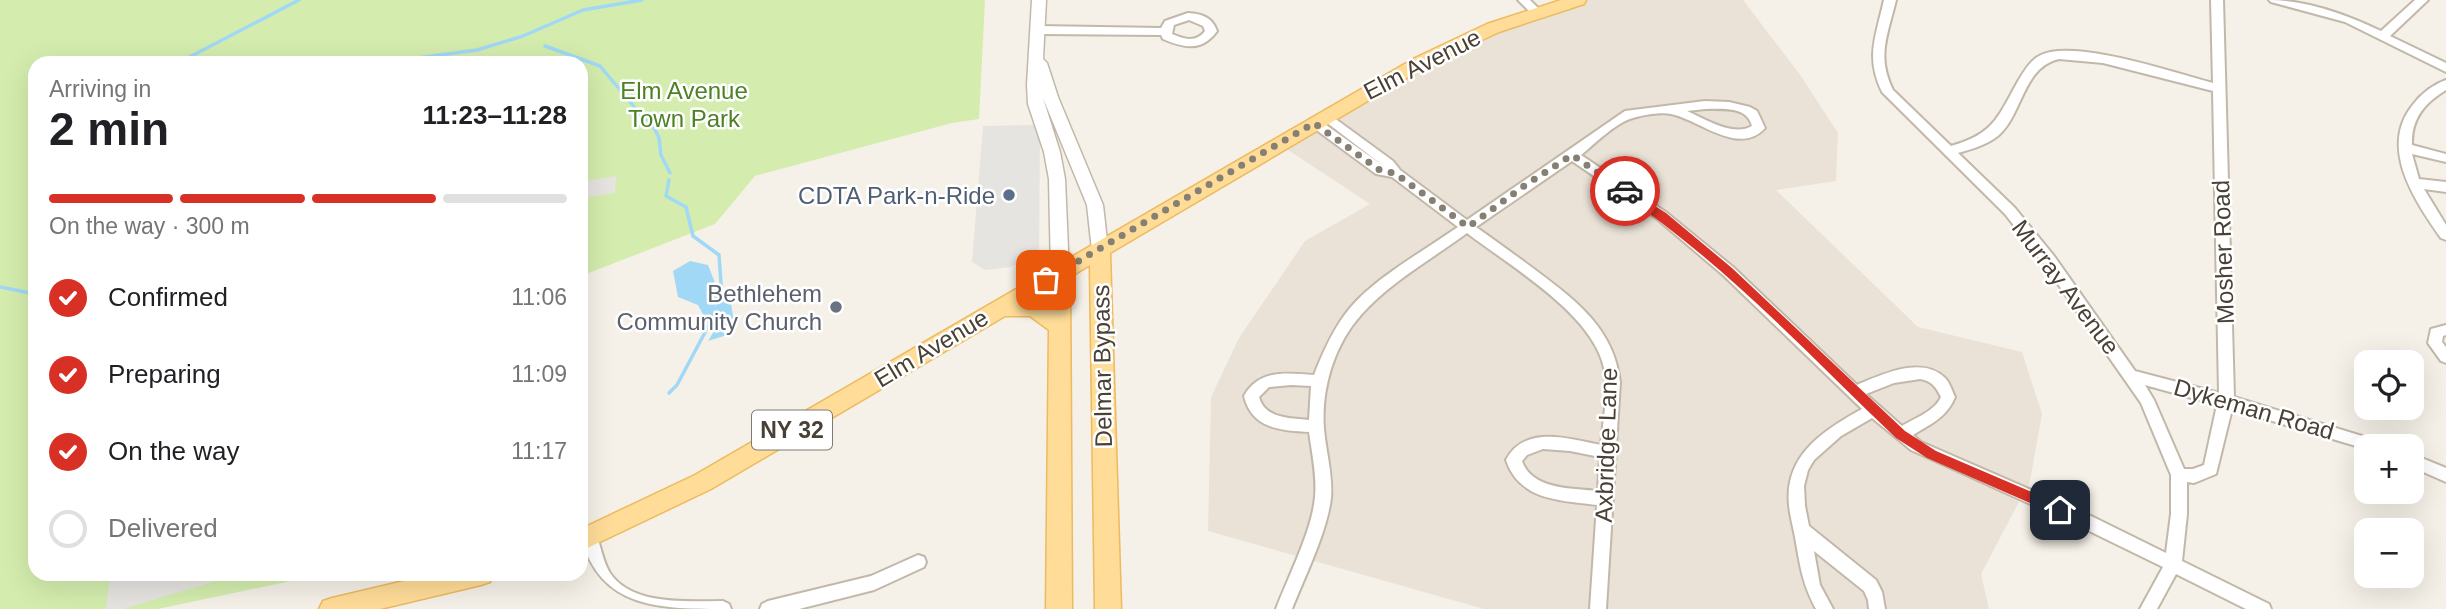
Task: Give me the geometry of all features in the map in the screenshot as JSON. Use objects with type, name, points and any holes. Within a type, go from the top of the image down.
[{"type":"main road","name":"Elm Avenue","points":[[588,538],[703,482],[1433,55],[1530,6],[1578,0]]},
{"type":"main road","name":"Delmar Bypass","points":[[1100,250],[1108,609]]},
{"type":"main road","name":"Delmar Bypass","points":[[1059,609],[1060,272]]},
{"type":"main road","name":"NY 32","points":[[997,309],[1030,307],[1045,313],[1059,327]]},
{"type":"main road","points":[[332,609],[451,581]]},
{"type":"street","name":"Delmar Bypass","points":[[1039,0],[1034,85],[1036,104],[1057,179],[1060,272]]},
{"type":"street","name":"Murray Avenue","points":[[1890,0],[1878,49],[1879,76],[1897,102],[2010,211],[2049,260],[2147,400],[2179,475],[2179,514],[2173,565],[2148,609]]},
{"type":"street","name":"Mosher Road","points":[[2179,475],[2194,476],[2211,469],[2225,400],[2215,0]]},
{"type":"street","points":[[2275,0],[2349,20],[2446,68]]},
{"type":"street","points":[[2383,36],[2422,0]]},
{"type":"street","points":[[1039,30],[1166,32]]},
{"type":"street","name":"Delmar Bypass","points":[[1038,49],[1043,77],[1095,205],[1100,250]]},
{"type":"street","points":[[1950,151],[1983,139],[1997,129],[2032,69],[2042,59],[2056,54],[2076,54],[2100,59],[2218,88]]},
{"type":"street","points":[[2446,84],[2431,93],[2413,113],[2404,131],[2403,147],[2421,201],[2446,235]]},
{"type":"street","points":[[1284,609],[1311,541],[1323,499],[1323,477],[1316,427],[1319,382],[1342,331],[1364,302],[1629,114],[1671,109],[1734,106],[1752,113],[1760,123],[1759,128],[1750,134],[1734,135],[1671,109]]},
{"type":"street","name":"Axbridge Lane","points":[[1320,120],[1358,147],[1381,171],[1395,173],[1582,313],[1603,343],[1610,359],[1613,382],[1598,609]]},
{"type":"street","points":[[1045,133],[1065,131]]},
{"type":"street","points":[[2403,147],[2446,158]]},
{"type":"street","points":[[1572,155],[1662,216],[1709,255],[1901,435],[1932,454],[2085,521],[2263,609]]},
{"type":"street","points":[[2415,183],[2446,187]]},
{"type":"street","points":[[2446,330],[2436,333],[2435,342],[2446,357]]},
{"type":"street","points":[[1855,392],[1904,373],[1925,374],[1940,383],[1948,397],[1944,407],[1901,435]]},
{"type":"street","name":"Dykeman Road","points":[[2132,376],[2225,400],[2354,440]]},
{"type":"street","points":[[1316,427],[1273,421],[1258,413],[1251,396],[1254,389],[1269,380],[1319,382]]},
{"type":"street","points":[[1825,609],[1812,586],[1794,489],[1807,457],[1819,443],[1873,410]]},
{"type":"street","points":[[1604,499],[1553,491],[1529,483],[1519,475],[1514,460],[1517,453],[1530,444],[1553,444],[1607,452]]},
{"type":"street","points":[[2424,465],[2446,475]]},
{"type":"street","points":[[1802,530],[1838,562],[1867,581],[1876,594],[1877,609]]},
{"type":"street","points":[[588,545],[610,586],[620,593],[644,601],[723,609]]},
{"type":"street","points":[[768,609],[874,583],[918,562]]},
{"type":"shaded area","points":[[1578,0],[1743,0],[1801,76],[1838,133],[1836,181],[1776,190],[1918,327],[2022,352],[2042,414],[2030,481],[1981,574],[1989,609],[1484,609],[1208,531],[1211,397],[1239,338],[1305,241],[1370,204],[1279,144],[1433,55]]},
{"type":"shaded area","name":"CDTA Park-n-Ride","points":[[1033,125],[1040,138],[1039,253],[1010,267],[985,270],[972,262],[983,126]]},
{"type":"shaded area","points":[[616,176],[615,193],[588,197],[588,181]]},
{"type":"shaded area","points":[[109,581],[216,581],[123,609],[106,609]]},
{"type":"green space","name":"Elm Avenue Town Park","points":[[0,0],[985,0],[979,119],[952,123],[755,176],[715,224],[588,273],[588,56],[28,56],[28,581],[291,581],[158,609],[0,609]]},
{"type":"water","points":[[690,261],[708,265],[717,288],[731,303],[734,323],[727,335],[708,341],[713,333],[698,305],[678,297],[673,271]]},
{"type":"waterway","points":[[191,56],[299,0]]},
{"type":"waterway","points":[[432,56],[477,50],[523,36],[583,10],[642,0]]},
{"type":"waterway","points":[[545,46],[572,56]]},
{"type":"waterway","points":[[588,62],[600,66],[641,115],[652,123],[659,138],[661,155],[670,173]]},
{"type":"waterway","points":[[669,180],[666,196],[686,207],[693,236],[719,255],[722,297]]},
{"type":"waterway","points":[[0,287],[28,293]]},
{"type":"waterway","points":[[669,393],[677,385],[710,323]]},
{"type":"way so far","points":[[1046,280],[1314,123],[1381,171],[1395,173],[1468,227],[1572,155],[1625,191]]},
{"type":"place","name":"CDTA Park-n-Ride","points":[[1009,195]]},
{"type":"place","name":"Bethlehem Community Church","points":[[836,307]]},
{"type":"route","points":[[1625,191],[1662,216],[1728,271],[1901,435],[1932,454],[2060,510]]}]
